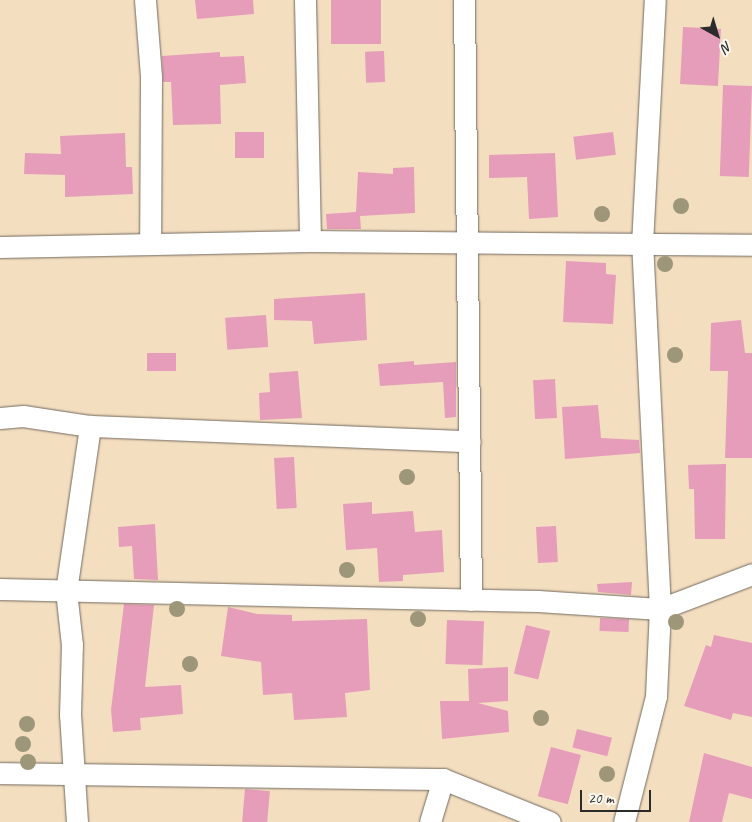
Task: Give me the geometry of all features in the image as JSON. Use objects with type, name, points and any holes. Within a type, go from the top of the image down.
[{"type":"street","points":[[145,0],[151,76],[150,244]]},
{"type":"street","points":[[305,0],[310,241]]},
{"type":"street","points":[[464,0],[468,240],[470,600]]},
{"type":"street","points":[[624,822],[656,696],[660,609],[642,244],[655,0]]},
{"type":"street","points":[[0,247],[468,240],[752,245]]},
{"type":"street","points":[[0,418],[23,416],[90,426],[470,441]]},
{"type":"street","points":[[78,822],[73,776],[75,757],[70,715],[72,645],[66,591],[90,426]]},
{"type":"street","points":[[0,589],[538,601],[660,609],[752,574]]},
{"type":"street","points":[[0,773],[73,776],[443,779],[550,822]]},
{"type":"street","points":[[430,822],[443,779]]},
{"type":"building","points":[[195,0],[253,0],[254,14],[197,19]]},
{"type":"building","points":[[331,0],[381,0],[381,44],[331,44]]},
{"type":"building","points":[[683,27],[721,29],[718,86],[680,84]]},
{"type":"building","points":[[384,51],[385,82],[366,83],[365,52]]},
{"type":"building","points":[[220,52],[220,57],[244,56],[246,83],[220,85],[221,124],[173,125],[171,82],[163,82],[162,56]]},
{"type":"building","points":[[723,85],[752,86],[749,177],[720,176]]},
{"type":"building","points":[[235,132],[264,132],[264,158],[235,158]]},
{"type":"building","points":[[613,132],[616,155],[576,160],[573,137]]},
{"type":"building","points":[[125,133],[126,167],[132,167],[133,194],[65,197],[65,175],[24,174],[25,153],[61,154],[60,136]]},
{"type":"building","points":[[555,153],[558,217],[529,219],[527,177],[489,178],[489,155]]},
{"type":"building","points":[[414,167],[415,213],[360,216],[361,229],[327,229],[326,214],[356,212],[358,172],[393,174],[393,168]]},
{"type":"building","points":[[566,261],[606,263],[606,274],[616,275],[613,324],[563,322]]},
{"type":"building","points":[[365,293],[367,340],[314,344],[312,321],[274,320],[274,299]]},
{"type":"building","points":[[266,315],[268,347],[227,350],[225,318]]},
{"type":"building","points":[[741,320],[745,353],[752,353],[752,458],[725,458],[728,371],[710,371],[711,323]]},
{"type":"building","points":[[147,353],[176,353],[176,371],[147,371]]},
{"type":"building","points":[[414,361],[414,365],[456,362],[456,417],[445,418],[443,382],[380,386],[378,364]]},
{"type":"building","points":[[298,371],[302,418],[260,420],[259,393],[270,392],[269,373]]},
{"type":"building","points":[[555,379],[557,418],[535,419],[533,380]]},
{"type":"building","points":[[598,405],[601,438],[639,440],[640,453],[565,459],[562,407]]},
{"type":"building","points":[[294,457],[297,508],[277,509],[274,458]]},
{"type":"building","points":[[726,464],[725,539],[695,539],[694,489],[689,489],[688,465]]},
{"type":"building","points":[[372,502],[372,514],[413,511],[415,532],[442,530],[444,572],[403,575],[403,581],[379,582],[377,548],[346,550],[343,504]]},
{"type":"building","points":[[155,524],[158,580],[134,579],[132,546],[119,547],[118,527]]},
{"type":"building","points":[[556,526],[558,562],[538,563],[536,527]]},
{"type":"building","points":[[632,582],[631,595],[598,592],[597,584]]},
{"type":"building","points":[[124,604],[154,605],[145,687],[181,685],[183,714],[140,718],[141,730],[113,732],[111,710]]},
{"type":"building","points":[[228,607],[257,614],[292,615],[292,621],[367,619],[370,690],[345,693],[347,717],[294,720],[292,693],[263,695],[261,662],[221,656]]},
{"type":"building","points":[[600,618],[629,619],[629,632],[600,631]]},
{"type":"building","points":[[447,620],[484,621],[482,665],[445,664]]},
{"type":"building","points":[[526,625],[550,631],[538,680],[514,674]]},
{"type":"building","points":[[714,635],[752,643],[752,717],[733,713],[731,720],[684,706],[706,645],[711,647]]},
{"type":"building","points":[[508,667],[508,701],[478,703],[508,711],[509,732],[442,739],[440,701],[469,701],[468,669]]},
{"type":"building","points":[[577,729],[612,738],[607,756],[572,747]]},
{"type":"building","points":[[551,747],[581,755],[568,804],[538,796]]},
{"type":"building","points":[[704,753],[752,767],[752,799],[729,793],[722,822],[689,822]]},
{"type":"building","points":[[245,789],[270,791],[267,822],[242,822]]}]
